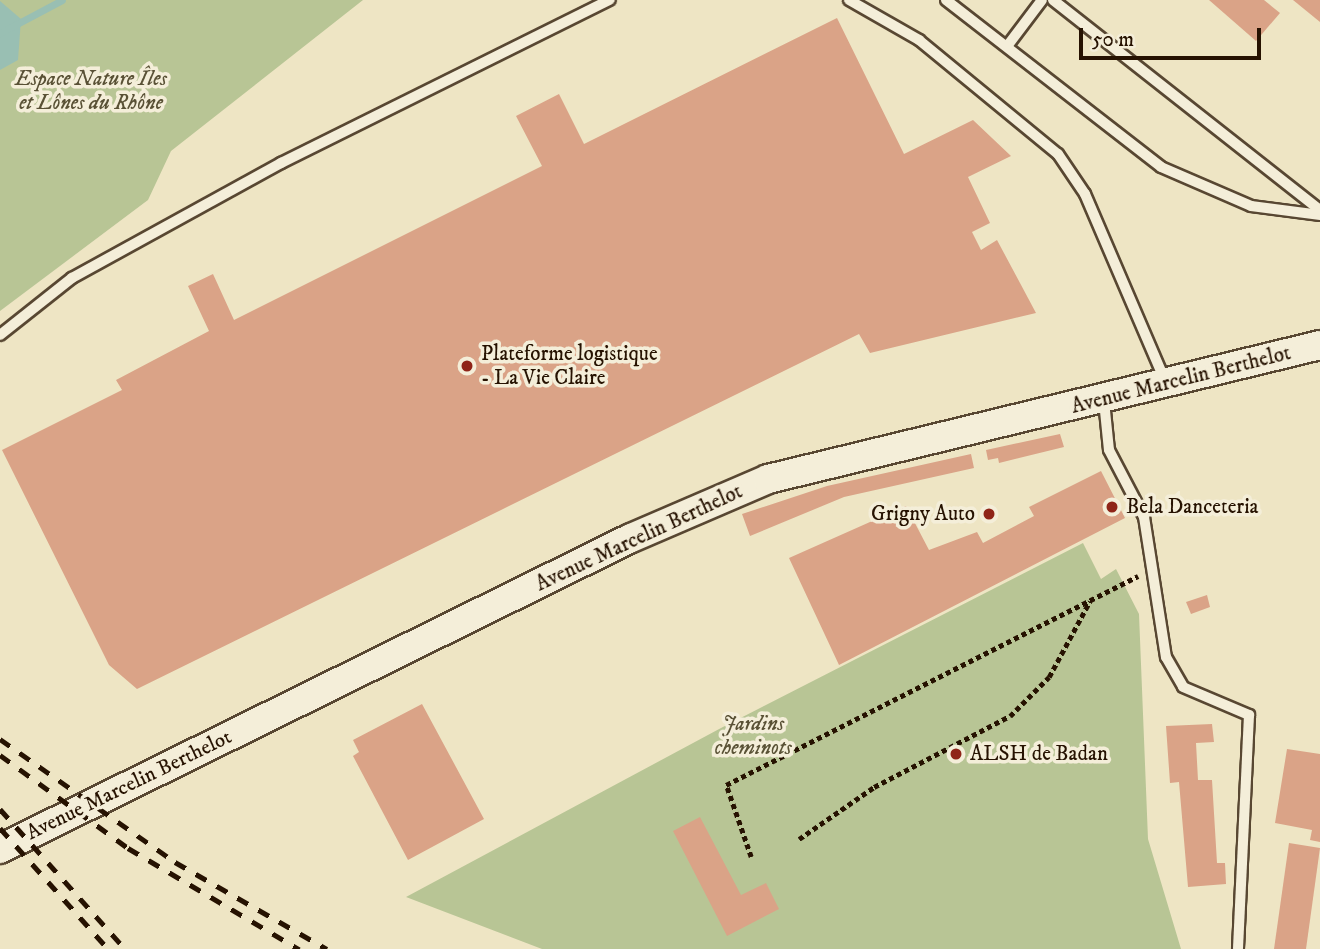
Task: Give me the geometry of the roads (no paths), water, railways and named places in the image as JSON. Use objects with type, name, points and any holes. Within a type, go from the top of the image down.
[{"type":"street","name":"Avenue Marcelin Berthelot","points":[[0,849],[631,538],[768,479],[1104,400],[1320,345]]},
{"type":"lane","points":[[0,335],[72,278],[258,176],[610,0]]},
{"type":"lane","points":[[849,0],[919,40],[1058,154],[1086,194],[1167,384]]},
{"type":"lane","points":[[946,0],[1008,45],[1161,167],[1251,206],[1320,212]]},
{"type":"lane","points":[[1008,45],[1042,0]]},
{"type":"lane","points":[[1053,0],[1320,212]]},
{"type":"lane","points":[[1104,400],[1109,450],[1144,517],[1166,657],[1183,687],[1250,715],[1238,949]]},
{"type":"water","points":[[0,1],[21,19],[18,60],[0,70]]},
{"type":"waterway","points":[[0,33],[62,0]]},
{"type":"railway","points":[[0,739],[175,862],[327,949]]},
{"type":"railway","points":[[0,755],[128,848],[299,949]]},
{"type":"railway","points":[[0,809],[125,949]]},
{"type":"railway","points":[[0,828],[108,949]]},
{"type":"place","name":"Plateforme logistique - La Vie Claire","points":[[467,366]]},
{"type":"place","name":"Bela Danceteria","points":[[1112,507]]},
{"type":"place","name":"Grigny Auto","points":[[989,514]]},
{"type":"place","name":"ALSH de Badan","points":[[956,754]]},
{"type":"park label","name":"Espace Nature Îles et Lônes du Rhône","points":[[91,91]]},
{"type":"park label","name":"Jardins cheminots","points":[[753,736]]}]
